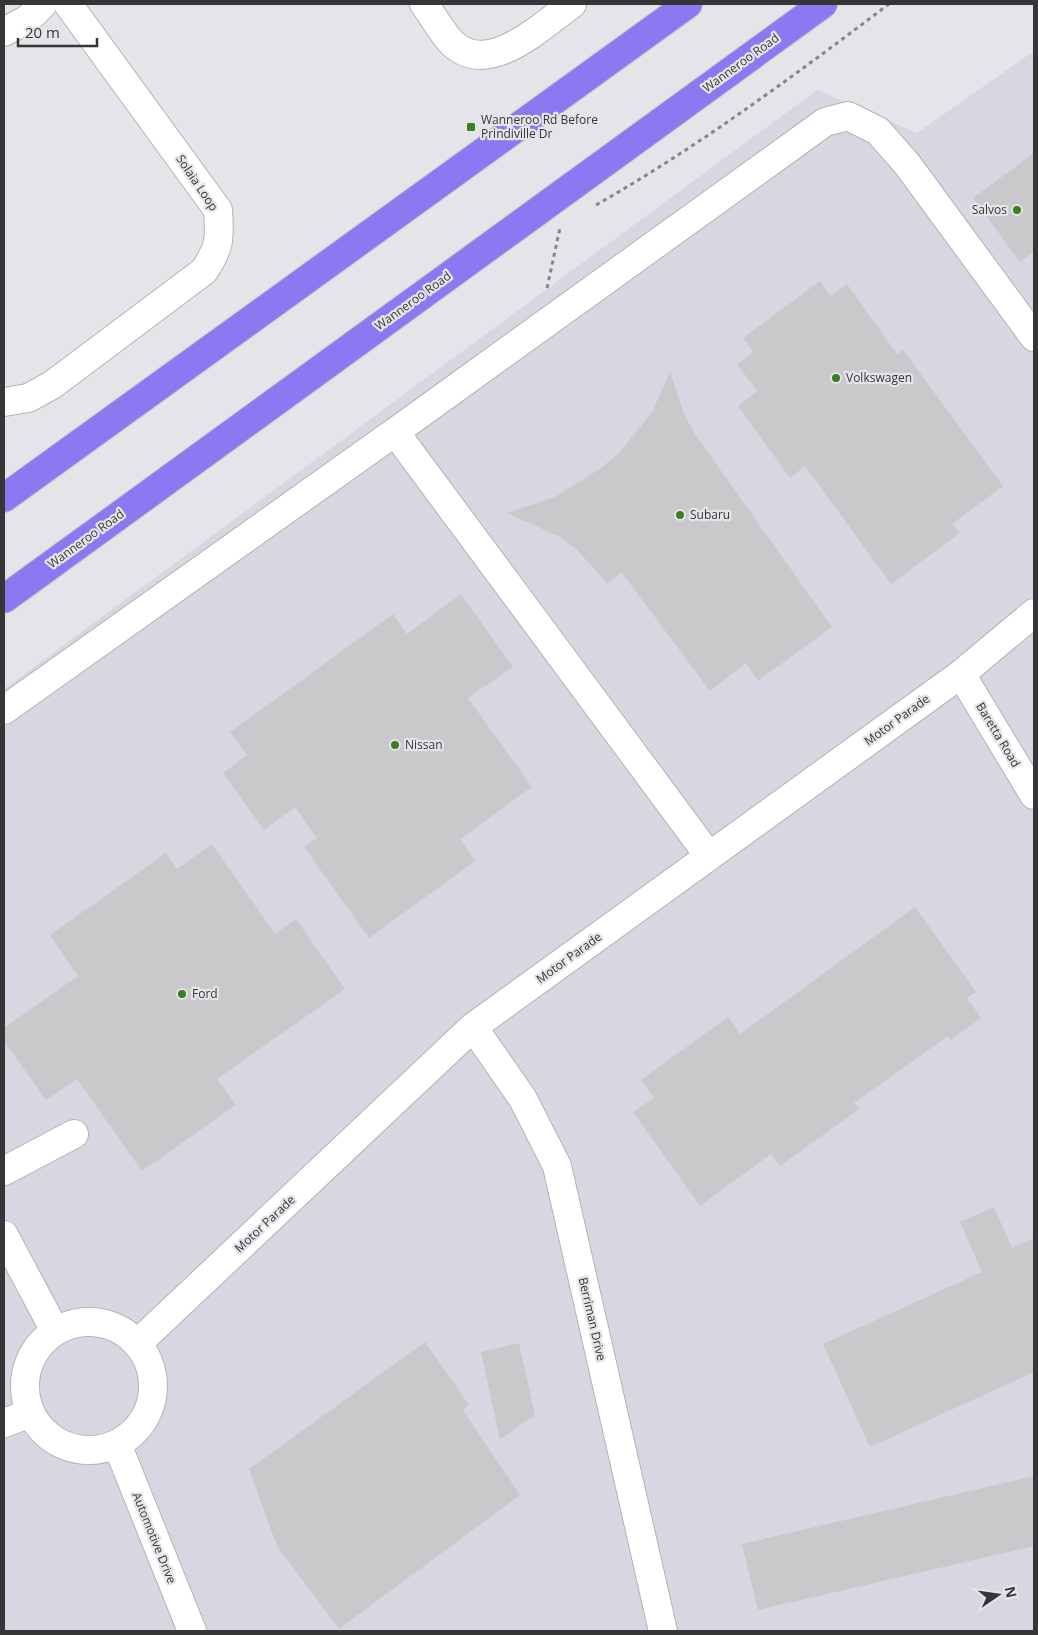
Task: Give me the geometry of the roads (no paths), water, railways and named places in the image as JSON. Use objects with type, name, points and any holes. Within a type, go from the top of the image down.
[{"type":"highway","points":[[4,498],[688,4]]},
{"type":"highway","name":"Wanneroo Road","points":[[4,599],[822,4]]},
{"type":"street","points":[[4,32],[28,19],[43,4]]},
{"type":"street","name":"Solaia Loop","points":[[4,402],[28,398],[52,385],[204,271],[217,252],[220,232],[218,210],[68,4]]},
{"type":"street","points":[[424,4],[452,42],[467,53],[496,55],[510,48],[572,4]]},
{"type":"street","points":[[4,710],[395,432],[824,122],[848,116],[878,131],[907,164],[1034,338]]},
{"type":"street","points":[[395,432],[709,856]]},
{"type":"street","name":"Motor Parade","points":[[138,1343],[473,1027],[961,674],[1034,613]]},
{"type":"street","name":"Baretta Road","points":[[961,674],[1034,795]]},
{"type":"street","name":"Berriman Drive","points":[[473,1027],[523,1099],[557,1166],[663,1631]]},
{"type":"street","points":[[4,1171],[74,1134]]},
{"type":"street","points":[[4,1234],[55,1331]]},
{"type":"street","points":[[76,1322],[99,1322],[120,1329],[138,1343],[150,1364],[154,1388],[149,1411],[136,1431],[117,1444],[92,1451],[68,1447],[46,1434],[31,1414],[25,1391],[27,1368],[38,1347],[55,1331],[76,1322]]},
{"type":"street","points":[[4,1423],[31,1414]]},
{"type":"street","name":"Automotive Drive","points":[[117,1444],[192,1631]]},
{"type":"place","name":"Wanneroo Rd Before Prindiville Dr","points":[[471,127]]},
{"type":"place","name":"Salvos","points":[[1017,210]]},
{"type":"place","name":"Volkswagen","points":[[836,378]]},
{"type":"place","name":"Subaru","points":[[680,515]]},
{"type":"place","name":"Nissan","points":[[395,745]]},
{"type":"place","name":"Ford","points":[[182,994]]}]
